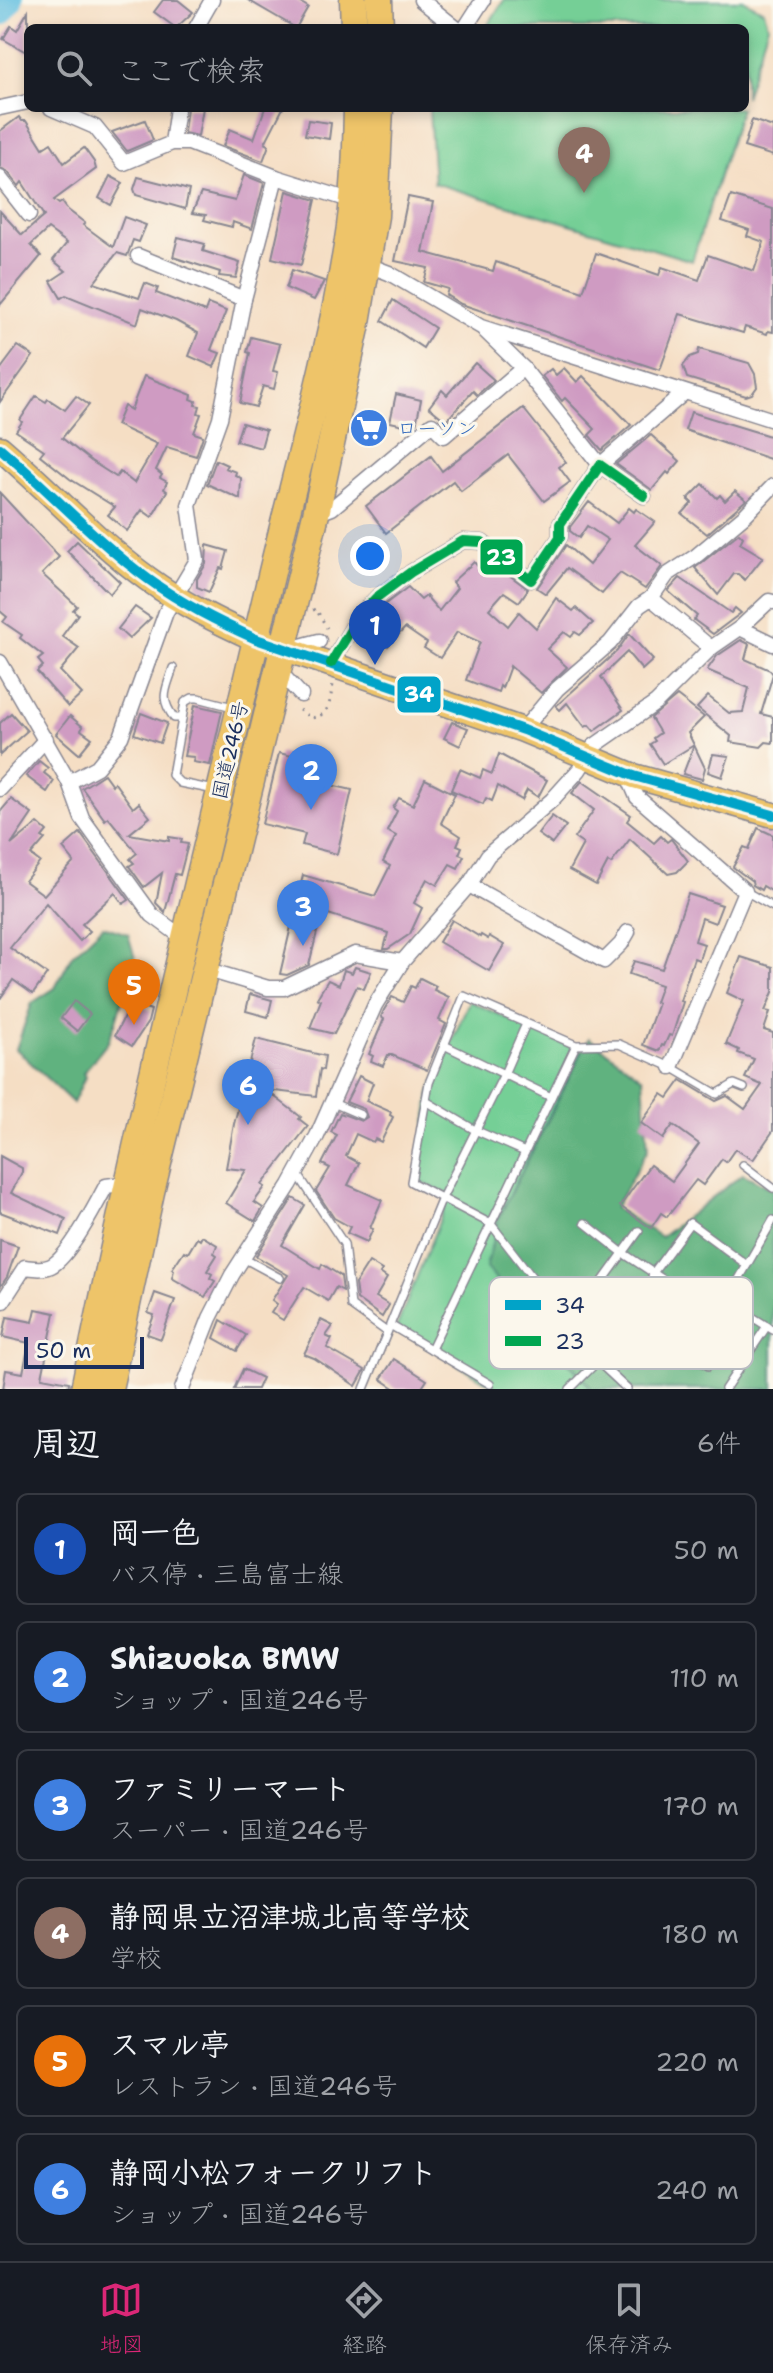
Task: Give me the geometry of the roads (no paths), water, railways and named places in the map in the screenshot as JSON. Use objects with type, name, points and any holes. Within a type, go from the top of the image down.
[{"type":"highway","points":[[353,0],[354,24]]},
{"type":"highway","points":[[379,0],[380,24]]},
{"type":"highway","name":"国道246号","points":[[109,1389],[151,1192],[205,969],[273,651],[345,258],[353,201],[357,112]]},
{"type":"highway","name":"国道246号","points":[[84,1389],[240,708],[273,651],[316,514],[368,265],[378,177],[380,112]]},
{"type":"main road","points":[[0,448],[117,554],[173,597],[273,651],[328,662],[523,730],[627,773],[773,815]]},
{"type":"street","points":[[198,24],[212,0]]},
{"type":"street","points":[[421,0],[451,24]]},
{"type":"street","points":[[468,24],[483,0]]},
{"type":"street","points":[[0,108],[24,103]]},
{"type":"street","points":[[60,112],[95,127],[124,163],[172,143],[189,143],[276,177],[353,201]]},
{"type":"street","points":[[172,143],[176,112]]},
{"type":"street","points":[[69,782],[97,767],[121,737],[173,597],[197,560],[189,505],[220,418],[244,299],[276,177]]},
{"type":"street","points":[[0,178],[29,215]]},
{"type":"street","points":[[138,256],[244,299]]},
{"type":"street","points":[[368,265],[389,273],[481,327],[773,420]]},
{"type":"street","points":[[481,327],[523,368],[600,465],[644,496]]},
{"type":"street","points":[[316,514],[332,508],[432,424],[444,436],[523,368]]},
{"type":"street","points":[[328,662],[359,616],[377,597],[463,541],[482,542],[531,580],[560,537],[560,524],[600,465],[684,393]]},
{"type":"street","points":[[523,730],[557,689],[610,643],[639,606],[651,598],[667,575],[696,556],[745,515],[773,486]]},
{"type":"street","points":[[651,598],[711,648]]},
{"type":"street","points":[[182,1389],[210,1318],[243,1258],[297,1173],[333,1103],[375,1005],[402,962],[469,885],[488,855],[552,800],[579,770],[594,746],[656,703],[711,648],[740,628],[769,601],[773,602]]},
{"type":"street","points":[[740,628],[773,644]]},
{"type":"street","points":[[273,651],[301,695]]},
{"type":"street","points":[[0,662],[69,782],[82,818],[152,915],[186,940]]},
{"type":"street","points":[[0,789],[46,739]]},
{"type":"street","points":[[627,773],[637,797],[745,891],[671,1067]]},
{"type":"street","points":[[469,885],[604,961],[628,932]]},
{"type":"street","points":[[205,969],[268,988],[284,988],[355,954],[402,962]]},
{"type":"street","points":[[0,1301],[3,1301],[25,1267],[48,1268],[59,1261],[90,1217],[106,1186],[129,1183]]},
{"type":"lane","points":[[173,668],[164,695],[165,706],[174,718],[182,718]]},
{"type":"lane","points":[[221,791],[180,783],[173,778],[185,702],[192,698],[240,708]]},
{"type":"lane","points":[[745,891],[773,907]]},
{"type":"lane","points":[[532,1277],[491,1224],[411,1182],[429,1083],[464,996],[576,1045],[619,1044],[671,1067],[717,1094],[734,1084],[744,1088]]},
{"type":"lane","points":[[364,1389],[442,1198],[526,1024]]},
{"type":"lane","points":[[444,1045],[551,1097]]},
{"type":"lane","points":[[431,1349],[576,1045]]},
{"type":"lane","points":[[426,1101],[475,1130],[525,1152]]},
{"type":"lane","points":[[333,1103],[361,1115]]},
{"type":"lane","points":[[743,1165],[773,1188]]},
{"type":"lane","points":[[297,1173],[344,1244],[351,1306],[490,1384]]},
{"type":"lane","points":[[740,1277],[773,1220]]},
{"type":"lane","points":[[585,1223],[659,1277]]},
{"type":"lane","points":[[652,1277],[690,1223],[747,1265]]},
{"type":"lane","points":[[606,1277],[639,1231]]},
{"type":"lane","points":[[243,1258],[280,1278]]},
{"type":"lane","points":[[753,1317],[770,1328],[753,1351]]},
{"type":"lane","points":[[570,1389],[589,1369]]},
{"type":"lane","points":[[606,1369],[627,1389]]},
{"type":"lane","points":[[725,1389],[740,1369]]},
{"type":"waterway","points":[[0,12],[9,0]]},
{"type":"place","name":"静岡県立沼津城北高等学校","points":[[584,193]]},
{"type":"place","name":"ローソン","points":[[369,428]]},
{"type":"place","name":"岡一色","points":[[375,665]]},
{"type":"place","name":"Shizuoka BMW","points":[[311,810]]},
{"type":"place","name":"ファミリーマート","points":[[303,946]]},
{"type":"place","name":"スマル亭","points":[[134,1025]]},
{"type":"place","name":"静岡小松フォークリフト","points":[[248,1125]]}]
